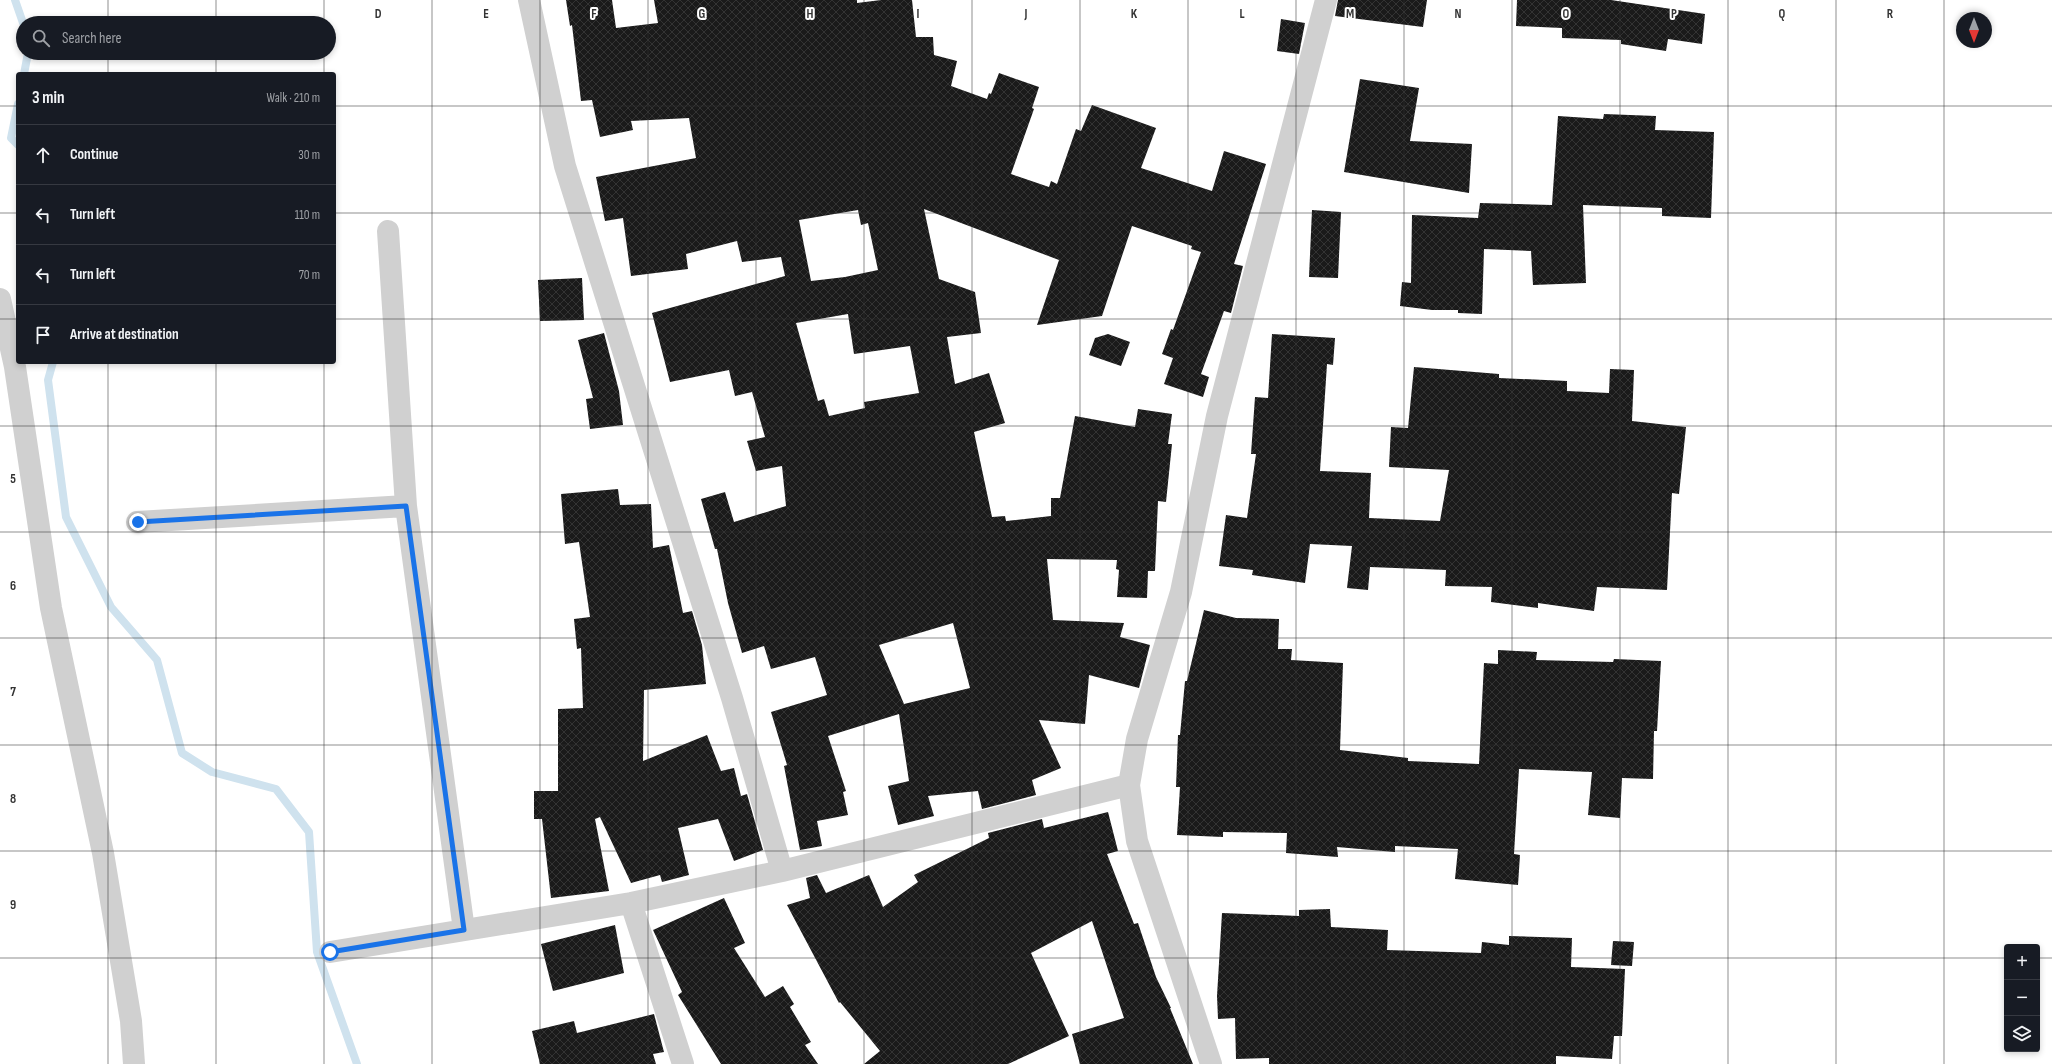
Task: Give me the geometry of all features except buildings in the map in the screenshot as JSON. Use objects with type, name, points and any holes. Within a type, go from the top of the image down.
[{"type":"street","points":[[530,0],[565,166],[732,698],[782,871]]},
{"type":"street","points":[[1211,1064],[1137,841],[1129,785],[1137,739],[1181,592],[1217,416],[1326,0]]},
{"type":"street","points":[[388,231],[406,506],[464,930]]},
{"type":"street","points":[[0,299],[15,367],[51,608],[103,853],[131,1021],[134,1064]]},
{"type":"street","points":[[138,522],[406,506]]},
{"type":"street","points":[[330,952],[631,903],[782,871],[1129,785]]},
{"type":"street","points":[[631,903],[683,1064]]},
{"type":"waterway","points":[[15,0],[21,16]]},
{"type":"waterway","points":[[24,72],[27,60]]},
{"type":"waterway","points":[[16,114],[11,138],[16,143]]},
{"type":"waterway","points":[[52,364],[48,380],[66,517],[111,607],[157,660],[182,753],[212,772],[276,789],[309,832],[317,952],[357,1064]]},
{"type":"route","points":[[138,522],[406,506],[464,930],[330,952]]}]
